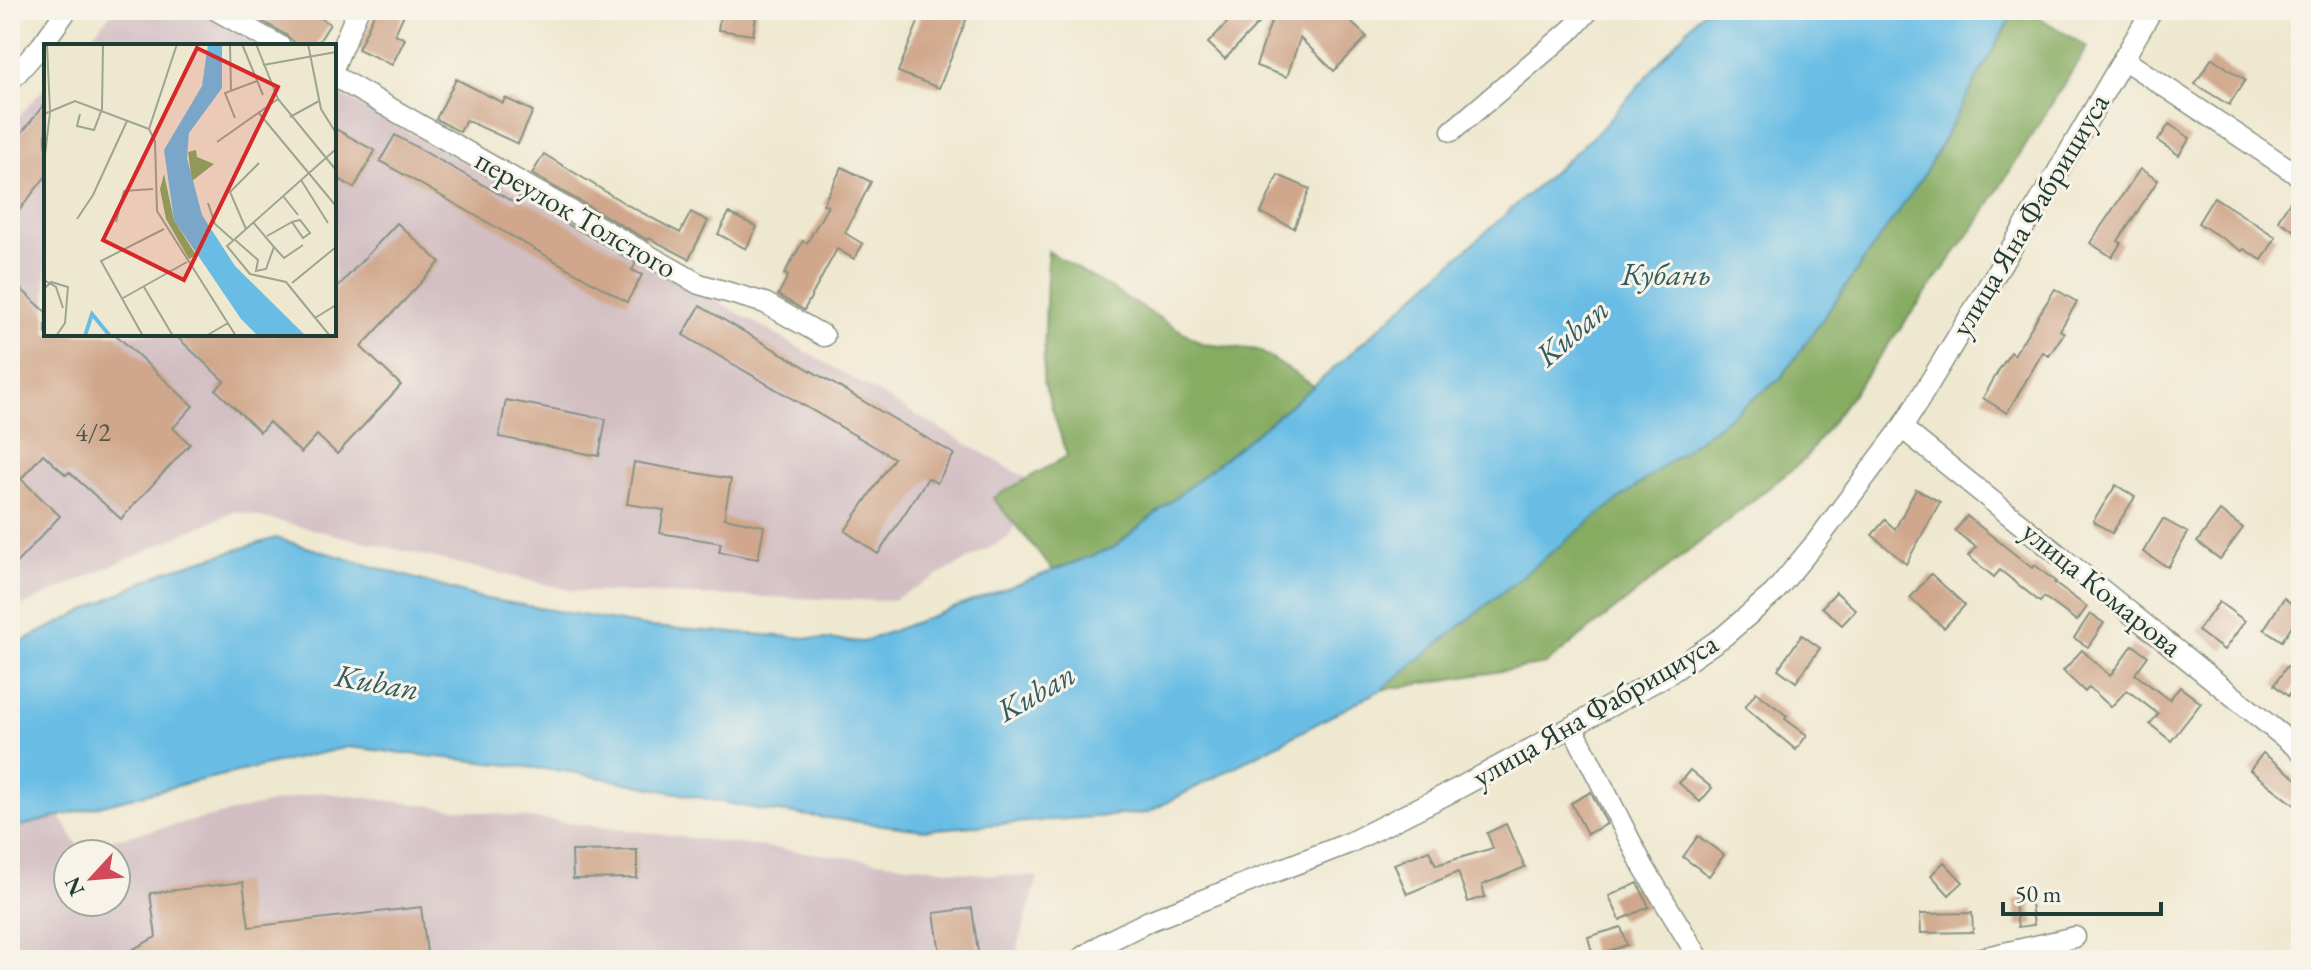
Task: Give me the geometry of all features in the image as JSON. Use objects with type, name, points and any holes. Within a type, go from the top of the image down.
[{"type":"street","points":[[10,81],[67,10]]},
{"type":"street","points":[[216,10],[276,44]]},
{"type":"street","points":[[336,61],[358,10]]},
{"type":"street","points":[[1452,131],[1573,28],[1589,10]]},
{"type":"street","name":"улица Яна Фабрициуса","points":[[1079,960],[1149,921],[1349,843],[1573,728],[1678,667],[1724,636],[1774,593],[1902,428],[2152,10]]},
{"type":"street","points":[[2123,59],[2301,177]]},
{"type":"street","name":"переулок Толстого","points":[[336,77],[699,284],[765,303],[824,336]]},
{"type":"street","name":"улица Комарова","points":[[1902,428],[2301,751]]},
{"type":"street","points":[[1573,728],[1643,866],[1700,960]]},
{"type":"street","points":[[1973,960],[2075,937]]},
{"type":"shaded area","points":[[114,10],[199,10],[256,44],[84,44]]},
{"type":"shaded area","points":[[44,88],[44,336],[336,336],[336,92],[682,281],[1037,484],[1008,538],[891,601],[574,591],[235,511],[10,611],[10,126]]},
{"type":"shaded area","points":[[10,735],[73,838],[52,838],[52,918],[132,918],[132,838],[118,838],[319,792],[990,875],[1038,877],[1014,960],[10,960],[10,864],[17,859],[10,848]]},
{"type":"green space","points":[[2015,10],[2027,10],[2087,47],[1978,222],[1804,460],[1546,664],[1381,690],[1593,519],[1781,378],[1922,178]]},
{"type":"green space","points":[[1048,251],[1203,344],[1258,350],[1314,386],[1113,548],[1053,570],[993,498],[1067,456],[1043,379]]},
{"type":"water","name":"Кубань","points":[[1704,10],[2015,10],[1922,178],[1781,378],[1593,519],[1381,690],[1147,813],[923,830],[762,810],[572,772],[348,747],[188,783],[10,829],[10,647],[166,571],[276,538],[481,598],[650,627],[863,642],[1113,548],[1314,386],[1601,129]]},
{"type":"building","points":[[243,10],[307,10],[330,24],[317,44],[297,44]]},
{"type":"building","points":[[376,10],[406,10],[395,34],[405,39],[392,65],[358,49]]},
{"type":"building","points":[[721,10],[757,10],[753,35],[718,30]]},
{"type":"building","points":[[923,10],[970,10],[939,88],[898,72]]},
{"type":"building","points":[[1239,10],[1271,10],[1225,59],[1208,43]]},
{"type":"building","points":[[1275,10],[1338,10],[1367,37],[1334,71],[1300,38],[1287,77],[1256,66]]},
{"type":"building","points":[[2212,58],[2245,80],[2229,105],[2195,84]]},
{"type":"building","points":[[456,79],[503,103],[505,98],[533,111],[518,144],[466,120],[460,132],[436,119]]},
{"type":"building","points":[[44,105],[44,179],[10,222],[10,148]]},
{"type":"building","points":[[2169,124],[2190,138],[2179,155],[2158,141]]},
{"type":"building","points":[[336,129],[375,151],[354,188],[336,177]]},
{"type":"building","points":[[395,135],[515,203],[519,197],[636,263],[632,270],[642,275],[627,302],[380,161]]},
{"type":"building","points":[[544,154],[680,233],[691,212],[708,221],[689,259],[648,240],[532,174]]},
{"type":"building","points":[[842,167],[871,182],[845,233],[863,244],[854,259],[837,249],[804,310],[778,295],[788,276],[784,274],[803,241],[807,243],[828,206],[823,204]]},
{"type":"building","points":[[2140,169],[2158,180],[2118,241],[2121,243],[2112,257],[2090,243]]},
{"type":"building","points":[[1278,175],[1310,189],[1294,228],[1261,213]]},
{"type":"building","points":[[2298,189],[2301,190],[2301,235],[2278,220]]},
{"type":"building","points":[[2214,197],[2276,237],[2262,260],[2198,223]]},
{"type":"building","points":[[729,213],[757,227],[746,249],[718,234]]},
{"type":"building","points":[[397,223],[440,262],[361,347],[401,385],[337,454],[317,435],[301,453],[269,422],[260,432],[216,390],[224,381],[176,336],[336,336],[336,289]]},
{"type":"building","points":[[21,289],[44,310],[44,336],[117,336],[193,406],[173,428],[190,444],[121,519],[69,472],[66,475],[43,454],[21,479],[60,516],[10,570],[10,301]]},
{"type":"building","points":[[2055,289],[2077,302],[2060,330],[2064,333],[2049,356],[2043,352],[2007,413],[1983,398]]},
{"type":"building","points":[[700,306],[954,454],[937,483],[928,478],[878,554],[845,531],[894,458],[683,335]]},
{"type":"building","points":[[506,400],[606,419],[599,456],[499,437]]},
{"type":"building","points":[[634,462],[731,479],[724,518],[764,526],[758,559],[719,552],[721,543],[660,533],[664,510],[627,504]]},
{"type":"building","points":[[2116,485],[2135,497],[2112,533],[2093,521]]},
{"type":"building","points":[[1916,489],[1940,502],[1906,564],[1872,535],[1885,520],[1895,529]]},
{"type":"building","points":[[2220,511],[2243,528],[2220,559],[2197,542]]},
{"type":"building","points":[[1967,516],[2087,607],[2077,621],[2044,597],[2040,602],[2000,570],[1994,577],[1968,556],[1976,547],[1955,531]]},
{"type":"building","points":[[2163,519],[2188,533],[2168,567],[2143,552]]},
{"type":"building","points":[[1931,574],[1965,605],[1944,628],[1910,598]]},
{"type":"building","points":[[1836,592],[1856,610],[1842,625],[1822,607]]},
{"type":"building","points":[[2284,598],[2301,611],[2282,641],[2264,629]]},
{"type":"building","points":[[2219,602],[2245,621],[2224,650],[2198,631]]},
{"type":"building","points":[[2090,614],[2104,623],[2088,647],[2074,638]]},
{"type":"building","points":[[1802,635],[1820,648],[1796,682],[1778,669]]},
{"type":"building","points":[[2133,645],[2148,656],[2135,674],[2169,700],[2180,687],[2201,703],[2171,741],[2150,724],[2158,714],[2127,690],[2111,707],[2089,687],[2085,692],[2063,671],[2082,650],[2110,676]]},
{"type":"building","points":[[2287,666],[2301,676],[2288,696],[2274,685]]},
{"type":"building","points":[[1756,692],[1807,735],[1796,750],[1745,707]]},
{"type":"building","points":[[2263,753],[2301,782],[2301,810],[2250,770]]},
{"type":"building","points":[[1690,770],[1712,788],[1700,802],[1679,783]]},
{"type":"building","points":[[1591,792],[1607,824],[1587,834],[1571,803]]},
{"type":"building","points":[[1506,824],[1525,867],[1482,885],[1485,897],[1468,902],[1458,872],[1407,894],[1394,864],[1429,850],[1436,865],[1493,848],[1487,833]]},
{"type":"building","points":[[1698,836],[1724,855],[1709,876],[1683,857]]},
{"type":"building","points":[[637,850],[637,878],[573,879],[572,851]]},
{"type":"building","points":[[1944,862],[1963,882],[1949,895],[1931,875]]},
{"type":"building","points":[[243,882],[249,927],[421,907],[428,960],[113,960],[156,937],[150,893]]},
{"type":"building","points":[[1638,883],[1649,907],[1620,920],[1609,896]]},
{"type":"building","points":[[2030,897],[2034,925],[2018,927],[2014,900]]},
{"type":"building","points":[[972,908],[979,960],[941,960],[934,913]]},
{"type":"building","points":[[1972,913],[1973,932],[1921,933],[1920,914]]},
{"type":"building","points":[[1621,927],[1627,945],[1593,956],[1588,937]]},
{"type":"water label","name":"Kuban","points":[[1572,332]]},
{"type":"water label","name":"Kuban","points":[[377,682]]},
{"type":"water label","name":"Kuban","points":[[1036,692]]}]
